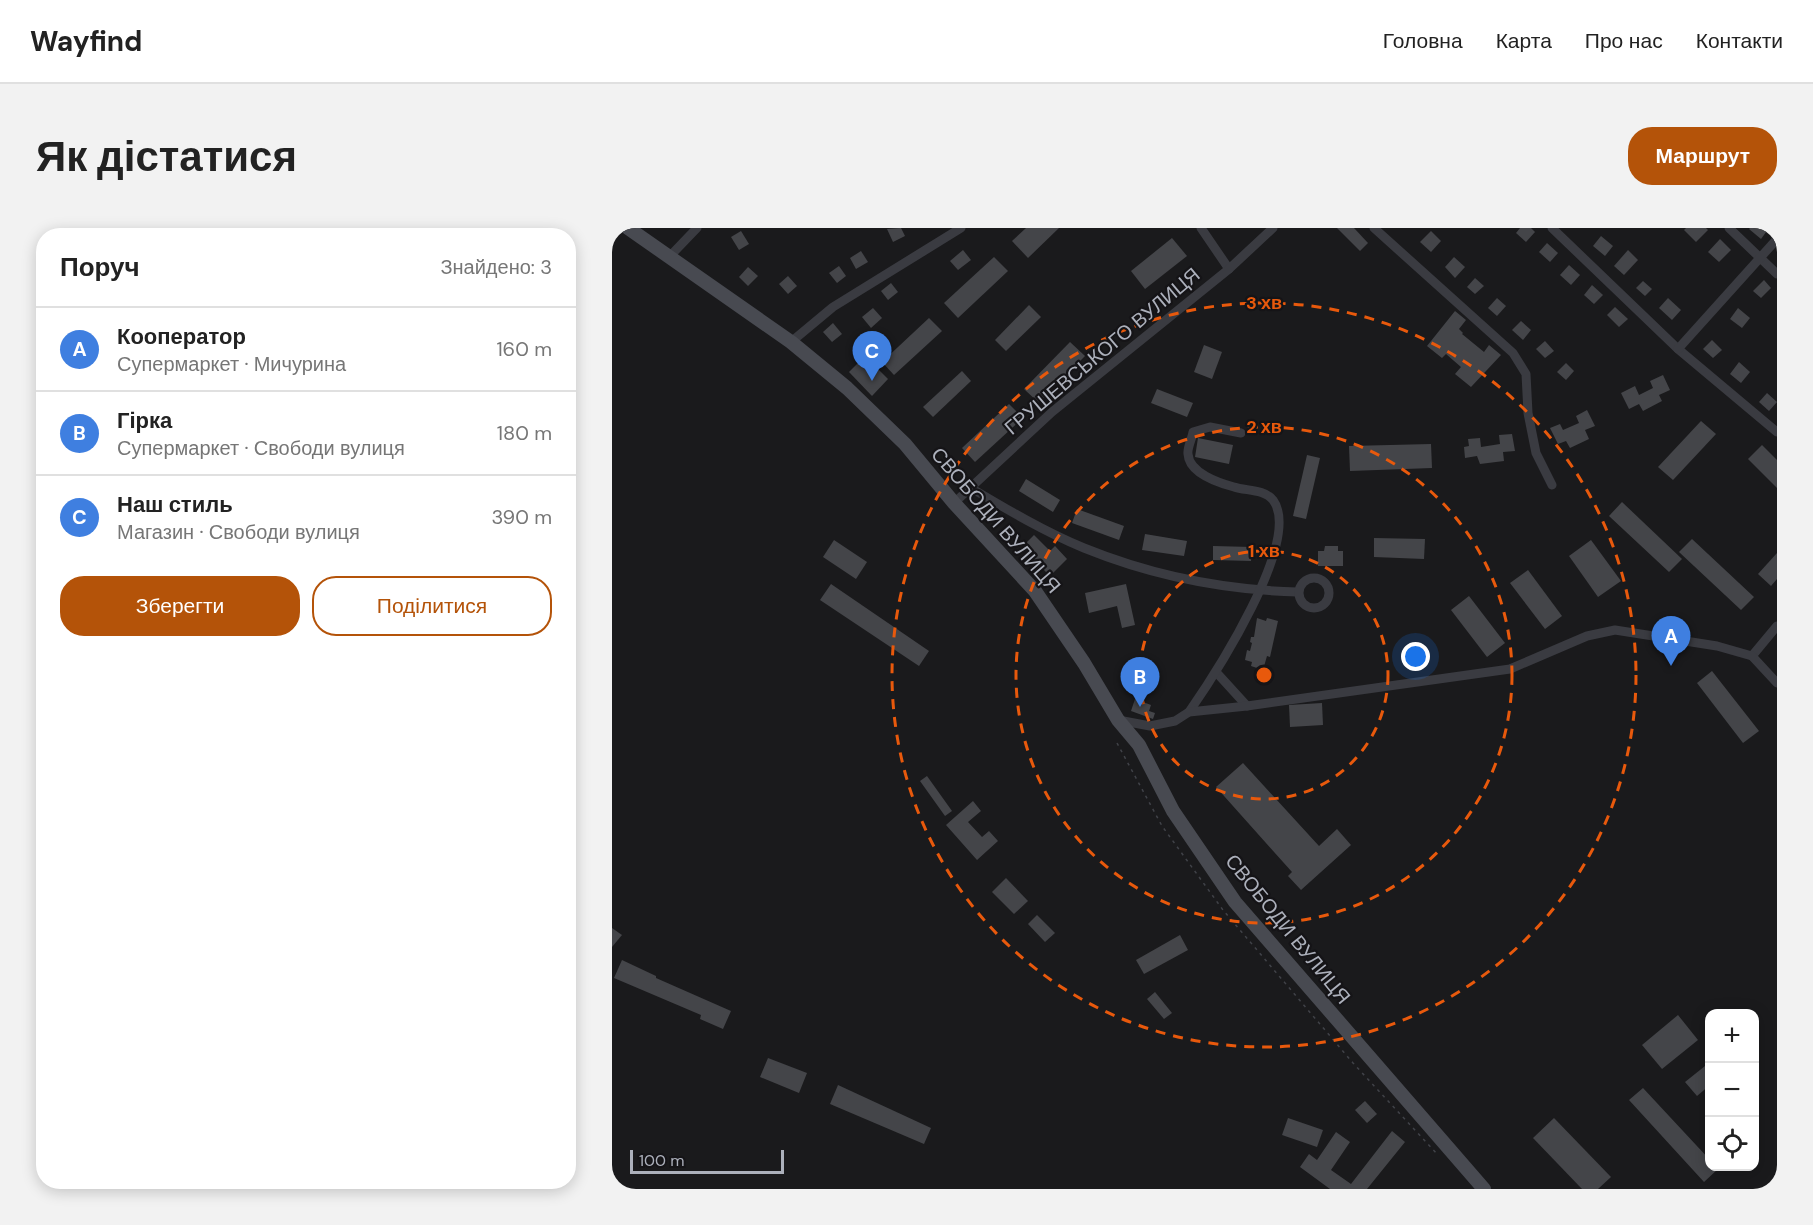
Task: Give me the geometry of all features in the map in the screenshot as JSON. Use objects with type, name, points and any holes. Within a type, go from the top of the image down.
[{"type":"main road","name":"СВОБОДИ ВУЛИЦЯ","points":[[628,228],[791,342],[848,388],[905,444],[954,503],[1035,591],[1084,663],[1118,720],[1139,745],[1173,811],[1235,902],[1484,1189]]},
{"type":"street","points":[[670,256],[697,228]]},
{"type":"street","points":[[791,342],[833,307],[961,228]]},
{"type":"street","points":[[1201,228],[1229,269]]},
{"type":"street","name":"ГРУШЕВСЬКОГО ВУЛИЦЯ","points":[[954,503],[1052,412],[1229,269],[1273,228]]},
{"type":"street","points":[[1374,228],[1513,353],[1526,374],[1528,413],[1536,453],[1552,485]]},
{"type":"street","points":[[1552,228],[1678,349],[1776,430]]},
{"type":"street","points":[[1729,228],[1777,274]]},
{"type":"street","points":[[1678,349],[1777,239]]},
{"type":"street","points":[[1118,720],[1150,726],[1175,721],[1189,712],[1216,672],[1260,591],[1280,526],[1278,512],[1272,500],[1264,493],[1233,487],[1201,474],[1191,464],[1187,454],[1193,432],[1210,427],[1241,433]]},
{"type":"street","points":[[971,488],[1042,529],[1083,548],[1134,567],[1195,582],[1260,591],[1298,592]]},
{"type":"street","points":[[1752,656],[1777,626]]},
{"type":"street","points":[[1189,712],[1510,669],[1587,636],[1615,630],[1707,645],[1752,656],[1777,683]]},
{"type":"street","points":[[1216,672],[1246,706]]},
{"type":"building","points":[[901,228],[905,236],[893,242],[887,229]]},
{"type":"building","points":[[1026,228],[1059,228],[1028,258],[1012,241]]},
{"type":"building","points":[[1337,228],[1354,228],[1368,243],[1360,251]]},
{"type":"building","points":[[1520,228],[1531,228],[1535,232],[1526,242],[1516,233]]},
{"type":"building","points":[[1686,228],[1706,228],[1708,230],[1696,242],[1684,230]]},
{"type":"building","points":[[1750,228],[1769,228],[1761,239]]},
{"type":"building","points":[[741,231],[749,244],[739,250],[731,237]]},
{"type":"building","points":[[1431,231],[1441,241],[1431,252],[1420,242]]},
{"type":"building","points":[[1601,236],[1613,246],[1605,256],[1593,246]]},
{"type":"building","points":[[1172,238],[1187,256],[1145,289],[1131,271]]},
{"type":"building","points":[[1720,239],[1731,250],[1719,262],[1708,252]]},
{"type":"building","points":[[1547,243],[1558,253],[1550,262],[1539,252]]},
{"type":"building","points":[[963,250],[971,260],[958,270],[950,261]]},
{"type":"building","points":[[1628,250],[1638,260],[1624,275],[1614,266]]},
{"type":"building","points":[[861,251],[868,262],[856,269],[850,258]]},
{"type":"building","points":[[994,257],[1008,271],[958,318],[944,303]]},
{"type":"building","points":[[1454,257],[1465,267],[1455,278],[1445,267]]},
{"type":"building","points":[[1569,265],[1580,275],[1571,285],[1560,275]]},
{"type":"building","points":[[839,266],[846,276],[837,283],[829,273]]},
{"type":"building","points":[[748,267],[758,276],[748,286],[739,277]]},
{"type":"building","points":[[788,276],[797,286],[788,294],[779,284]]},
{"type":"building","points":[[1475,278],[1484,286],[1475,294],[1467,287]]},
{"type":"building","points":[[1764,280],[1771,288],[1761,298],[1753,291]]},
{"type":"building","points":[[1643,281],[1652,289],[1645,296],[1636,288]]},
{"type":"building","points":[[891,283],[898,292],[888,300],[881,291]]},
{"type":"building","points":[[1592,285],[1603,295],[1594,304],[1584,295]]},
{"type":"building","points":[[1497,298],[1506,306],[1497,316],[1488,308]]},
{"type":"building","points":[[1668,298],[1681,310],[1672,320],[1659,308]]},
{"type":"building","points":[[1029,305],[1041,317],[1006,351],[995,340]]},
{"type":"building","points":[[1615,307],[1628,319],[1619,327],[1607,315]]},
{"type":"building","points":[[873,308],[882,318],[871,328],[862,317]]},
{"type":"building","points":[[1738,308],[1750,318],[1742,328],[1730,319]]},
{"type":"building","points":[[1455,311],[1466,320],[1459,329],[1462,334],[1484,352],[1489,345],[1501,355],[1471,387],[1455,374],[1461,367],[1446,354],[1442,358],[1427,346]]},
{"type":"building","points":[[929,318],[942,331],[894,375],[882,362]]},
{"type":"building","points":[[1521,321],[1531,330],[1523,340],[1512,330]]},
{"type":"building","points":[[833,323],[842,334],[832,342],[823,332]]},
{"type":"building","points":[[1712,340],[1722,350],[1713,358],[1703,349]]},
{"type":"building","points":[[1545,341],[1554,351],[1545,358],[1536,349]]},
{"type":"building","points":[[1070,342],[1085,356],[1039,403],[1024,389]]},
{"type":"building","points":[[1204,345],[1222,352],[1212,379],[1194,372]]},
{"type":"building","points":[[865,356],[888,379],[872,396],[849,372]]},
{"type":"building","points":[[1739,362],[1750,372],[1741,383],[1730,374]]},
{"type":"building","points":[[1566,363],[1574,371],[1566,380],[1557,372]]},
{"type":"building","points":[[962,371],[971,381],[933,417],[923,407]]},
{"type":"building","points":[[1663,375],[1670,390],[1659,395],[1662,401],[1643,411],[1639,404],[1629,409],[1621,393],[1635,386],[1639,395],[1653,388],[1650,381]]},
{"type":"building","points":[[1157,389],[1193,403],[1187,417],[1151,403]]},
{"type":"building","points":[[1767,393],[1777,402],[1769,411],[1759,402]]},
{"type":"building","points":[[1009,404],[1023,418],[975,462],[962,448]]},
{"type":"building","points":[[1587,410],[1595,426],[1585,430],[1589,439],[1570,448],[1566,441],[1558,444],[1550,428],[1560,424],[1563,430],[1579,423],[1576,416]]},
{"type":"building","points":[[1701,421],[1716,434],[1673,480],[1658,467]]},
{"type":"building","points":[[1512,434],[1515,451],[1503,452],[1504,461],[1480,464],[1477,456],[1465,458],[1464,447],[1469,446],[1468,439],[1480,438],[1481,447],[1500,444],[1499,435]]},
{"type":"building","points":[[1198,438],[1233,445],[1229,464],[1195,457]]},
{"type":"building","points":[[1431,444],[1432,468],[1350,471],[1349,446]]},
{"type":"building","points":[[1762,445],[1777,460],[1777,488],[1748,459]]},
{"type":"building","points":[[1307,455],[1320,458],[1306,519],[1293,516]]},
{"type":"building","points":[[1026,479],[1060,500],[1053,512],[1019,491]]},
{"type":"building","points":[[1622,502],[1682,559],[1669,572],[1609,516]]},
{"type":"building","points":[[1077,509],[1124,526],[1119,540],[1072,523]]},
{"type":"building","points":[[1145,534],[1187,541],[1184,556],[1142,550]]},
{"type":"building","points":[[1034,535],[1050,551],[1055,546],[1067,559],[1050,576],[1025,551],[1027,549],[1024,545]]},
{"type":"building","points":[[1374,538],[1425,539],[1424,559],[1374,557]]},
{"type":"building","points":[[1692,539],[1754,597],[1741,610],[1679,552]]},
{"type":"building","points":[[834,540],[867,562],[856,579],[823,557]]},
{"type":"building","points":[[1591,540],[1621,581],[1598,597],[1569,556]]},
{"type":"building","points":[[1213,546],[1252,547],[1251,561],[1213,560]]},
{"type":"building","points":[[1325,546],[1338,546],[1338,551],[1343,551],[1343,566],[1318,566],[1318,551],[1324,551]]},
{"type":"building","points":[[1777,553],[1777,579],[1771,586],[1758,574]]},
{"type":"building","points":[[1528,570],[1562,616],[1545,629],[1510,583]]},
{"type":"building","points":[[831,584],[929,651],[919,666],[820,600]]},
{"type":"building","points":[[1126,584],[1135,625],[1122,628],[1117,606],[1089,613],[1085,593]]},
{"type":"building","points":[[1469,596],[1505,643],[1487,657],[1451,610]]},
{"type":"building","points":[[1257,618],[1278,621],[1270,657],[1267,656],[1263,670],[1251,666],[1252,662],[1245,660],[1247,650],[1250,651],[1251,637],[1254,637]]},
{"type":"building","points":[[1712,671],[1759,731],[1743,743],[1697,683]]},
{"type":"building","points":[[1135,699],[1151,705],[1149,711],[1155,713],[1153,719],[1131,711]]},
{"type":"building","points":[[1322,703],[1323,725],[1290,727],[1289,705]]},
{"type":"building","points":[[1243,763],[1319,846],[1337,829],[1351,845],[1301,890],[1288,876],[1292,872],[1216,787]]},
{"type":"building","points":[[927,776],[952,811],[945,816],[920,781]]},
{"type":"building","points":[[973,801],[981,811],[968,822],[982,837],[989,831],[998,841],[977,860],[946,825]]},
{"type":"building","points":[[1006,878],[1028,901],[1014,914],[992,892]]},
{"type":"building","points":[[1037,915],[1055,933],[1045,942],[1028,924]]},
{"type":"building","points":[[612,928],[622,935],[612,947]]},
{"type":"building","points":[[1180,935],[1188,950],[1144,974],[1136,960]]},
{"type":"building","points":[[622,960],[656,978],[731,1011],[723,1029],[700,1019],[701,1015],[614,978]]},
{"type":"building","points":[[1155,992],[1172,1013],[1164,1019],[1147,999]]},
{"type":"building","points":[[1678,1015],[1698,1040],[1662,1069],[1642,1045]]},
{"type":"building","points":[[768,1058],[807,1073],[799,1093],[760,1077]]},
{"type":"building","points":[[1705,1066],[1705,1089],[1697,1096],[1685,1082]]},
{"type":"building","points":[[838,1085],[931,1128],[924,1144],[830,1104]]},
{"type":"building","points":[[1643,1088],[1705,1155],[1705,1171],[1716,1171],[1704,1182],[1629,1100]]},
{"type":"building","points":[[1365,1101],[1377,1114],[1367,1123],[1355,1110]]},
{"type":"building","points":[[1288,1118],[1323,1130],[1317,1147],[1282,1135]]},
{"type":"building","points":[[1554,1118],[1611,1177],[1598,1189],[1582,1189],[1533,1138]]},
{"type":"building","points":[[1392,1131],[1405,1142],[1367,1189],[1330,1189],[1300,1167],[1309,1154],[1317,1160],[1336,1132],[1350,1142],[1331,1170],[1351,1184]]},
{"type":"place","name":"Наш стиль","points":[[872,381]]},
{"type":"place","name":"Кооператор","points":[[1671,666]]},
{"type":"place","name":"Гірка","points":[[1140,707]]}]
